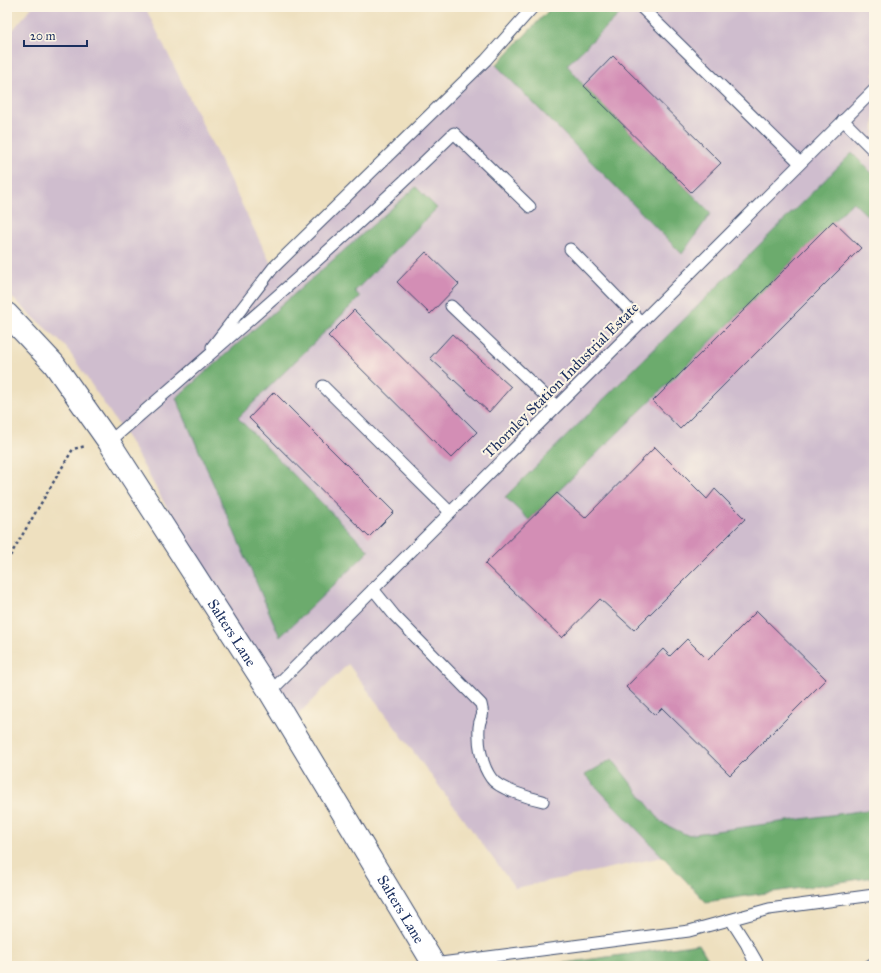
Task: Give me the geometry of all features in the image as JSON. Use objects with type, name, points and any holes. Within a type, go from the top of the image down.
[{"type":"main road","name":"Salters Lane","points":[[7,314],[54,364],[109,442],[270,692],[428,965]]},
{"type":"lane","points":[[198,365],[273,268],[486,60],[533,7]]},
{"type":"lane","points":[[641,8],[800,163]]},
{"type":"lane","name":"Thornley Station Industrial Estate","points":[[270,692],[874,90]]},
{"type":"lane","points":[[843,120],[874,151]]},
{"type":"lane","points":[[109,442],[271,303],[408,178],[454,133],[530,207]]},
{"type":"lane","points":[[570,249],[641,322]]},
{"type":"lane","points":[[451,306],[556,406]]},
{"type":"lane","points":[[323,386],[450,512]]},
{"type":"lane","points":[[373,589],[394,615],[481,704],[484,715],[479,726],[480,752],[491,778],[520,796],[543,801]]},
{"type":"lane","points":[[428,965],[689,931],[769,909],[874,895]]},
{"type":"lane","points":[[731,920],[760,966]]},
{"type":"lane","points":[[747,945],[756,966]]},
{"type":"lane","points":[[868,966],[874,963]]},
{"type":"path","points":[[7,561],[73,449],[109,442]]},
{"type":"shaded area","points":[[32,7],[145,7],[273,268],[486,60],[496,65],[682,254],[691,192],[584,86],[566,65],[627,7],[874,7],[874,810],[687,835],[662,823],[611,759],[585,775],[663,857],[515,888],[348,664],[289,724],[130,442],[66,347],[7,293],[7,37]]},
{"type":"green space","points":[[552,7],[627,7],[567,65],[584,86],[711,213],[682,254],[496,65]]},
{"type":"green space","points":[[852,153],[874,175],[874,222],[853,202],[529,520],[505,497]]},
{"type":"green space","points":[[416,187],[437,208],[355,291],[360,297],[238,418],[369,551],[280,637],[176,398]]},
{"type":"green space","points":[[612,759],[662,823],[687,835],[874,809],[874,877],[706,902],[585,775]]},
{"type":"green space","points":[[699,944],[712,966],[543,966]]},
{"type":"building","points":[[613,56],[721,163],[691,192],[584,86]]},
{"type":"building","points":[[833,221],[861,248],[680,429],[653,401]]},
{"type":"building","points":[[426,252],[459,284],[430,314],[397,282]]},
{"type":"building","points":[[354,310],[477,432],[451,458],[328,336]]},
{"type":"building","points":[[452,334],[511,387],[489,412],[430,358]]},
{"type":"building","points":[[274,392],[394,512],[369,537],[249,418]]},
{"type":"building","points":[[655,447],[707,499],[715,489],[745,519],[634,630],[600,599],[562,638],[485,564],[557,493],[585,518]]},
{"type":"building","points":[[757,611],[826,679],[730,775],[662,708],[655,715],[626,687],[663,649],[670,656],[687,639],[708,660]]}]
